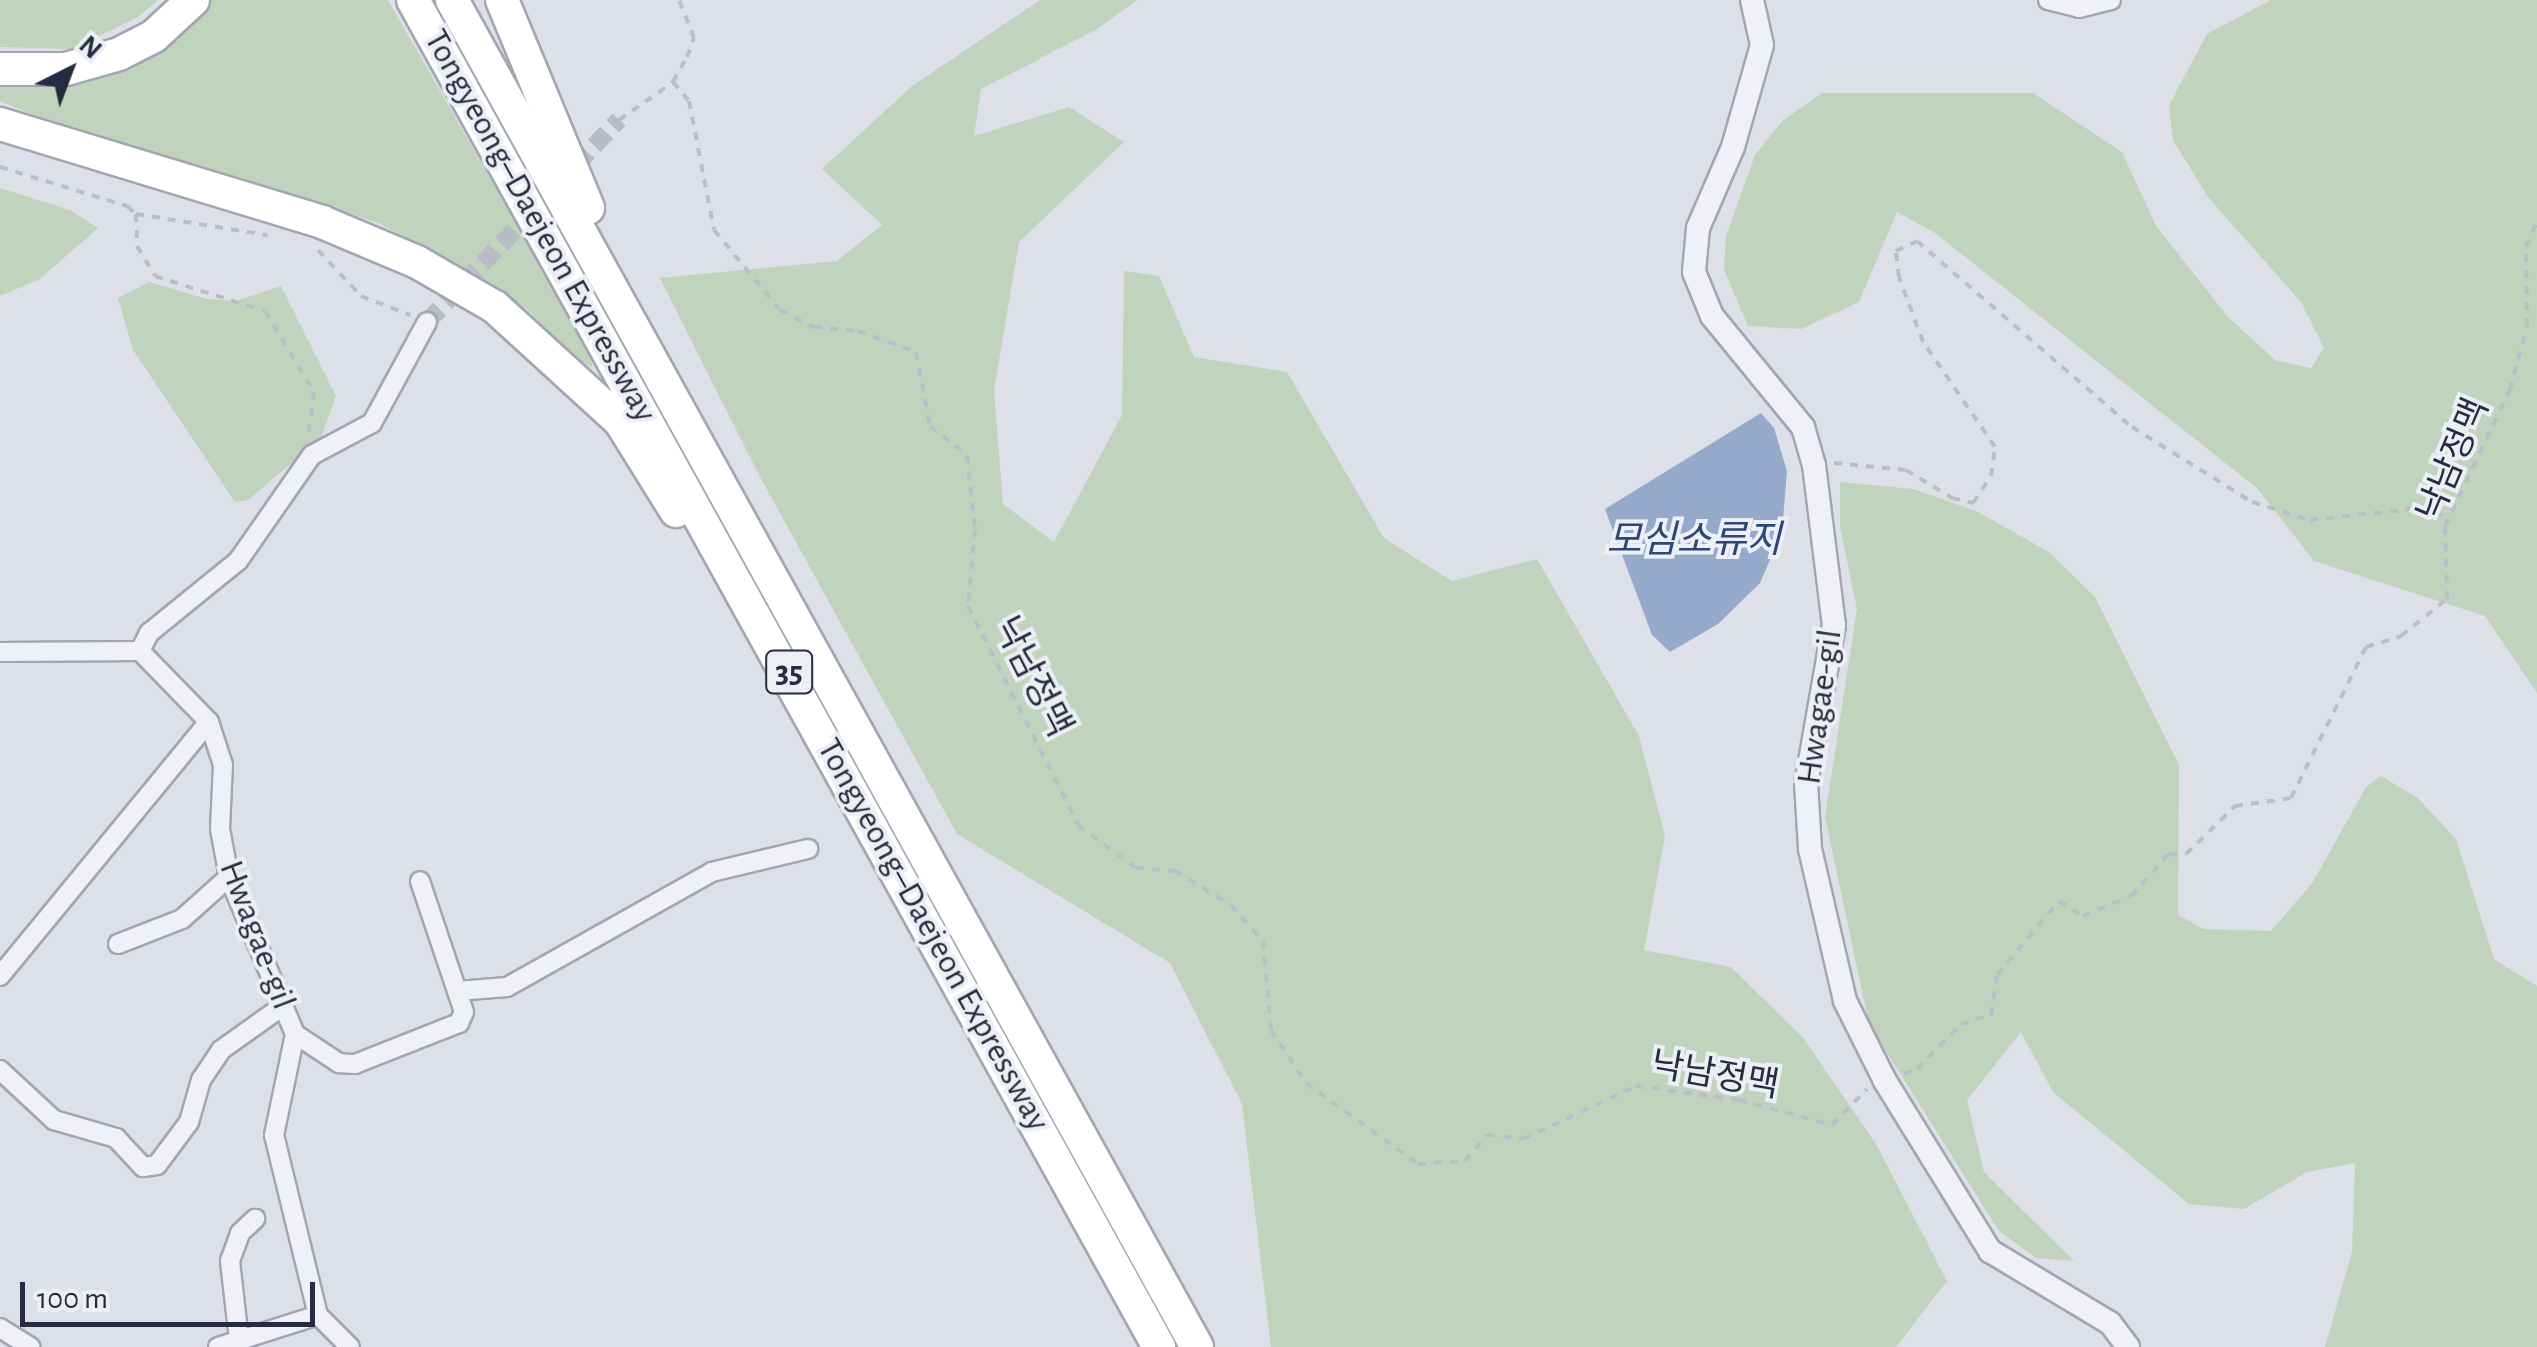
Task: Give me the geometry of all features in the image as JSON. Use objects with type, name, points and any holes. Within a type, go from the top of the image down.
[{"type":"highway","points":[[0,69],[66,69],[118,54],[154,36],[193,0]]},
{"type":"highway","name":"Tongyeong–Daejeon Expressway","points":[[413,0],[1159,1347]]},
{"type":"highway","name":"Tongyeong–Daejeon Expressway","points":[[452,0],[1197,1347]]},
{"type":"highway","points":[[502,0],[664,382]]},
{"type":"highway","points":[[0,124],[322,222],[417,262],[495,307],[620,421],[886,848]]},
{"type":"street","name":"Hwagae-gil","points":[[1752,0],[1762,45],[1733,148],[1698,228],[1694,272],[1712,316],[1803,427],[1814,465],[1834,625],[1806,782],[1810,850],[1844,1001],[1885,1081],[1990,1251],[2110,1323],[2128,1347]]},
{"type":"street","points":[[2048,0],[2079,8],[2111,0]]},
{"type":"street","points":[[0,652],[140,651],[150,633],[238,561],[312,456],[372,423],[427,322]]},
{"type":"street","name":"Hwagae-gil","points":[[140,651],[208,722],[223,766],[220,830],[229,878],[295,1034],[274,1135],[318,1315]]},
{"type":"street","points":[[0,976],[208,722]]},
{"type":"street","points":[[457,990],[506,987],[712,872],[808,849]]},
{"type":"street","points":[[118,944],[182,919],[229,878]]},
{"type":"street","points":[[295,1034],[339,1063],[355,1064],[459,1023],[464,1012],[420,881]]},
{"type":"street","points":[[0,1070],[54,1120],[116,1138],[143,1167],[157,1164],[189,1122],[201,1080],[220,1050],[284,1005]]},
{"type":"street","points":[[239,1340],[230,1261],[240,1233],[255,1220]]},
{"type":"street","points":[[218,1347],[318,1315],[350,1347]]},
{"type":"street","points":[[0,1328],[30,1347]]},
{"type":"path","points":[[619,120],[674,82],[694,38],[679,0]]},
{"type":"path","name":"낙남정맥","points":[[674,82],[689,102],[703,150],[714,230],[780,310],[814,327],[858,331],[916,352],[930,426],[967,455],[975,529],[968,606],[1078,826],[1136,868],[1174,871],[1242,917],[1263,941],[1271,1030],[1317,1092],[1418,1164],[1465,1161],[1487,1135],[1523,1139],[1636,1086],[1739,1100],[1832,1126],[1861,1093],[1917,1069],[1961,1024],[1992,1015],[1998,975],[2060,901],[2083,916],[2131,896],[2169,854],[2186,854],[2235,806],[2291,798],[2366,647],[2401,636],[2447,599],[2448,518],[2510,390],[2526,326],[2526,247],[2537,220]]},
{"type":"path","points":[[0,167],[127,206],[136,214],[270,235]]},
{"type":"path","points":[[136,214],[137,246],[155,276],[265,311],[314,392],[305,444],[312,456]]},
{"type":"path","points":[[1814,465],[1866,461],[1906,470],[1952,498],[1973,503],[1990,476],[1994,447],[1923,342],[1899,276],[1896,252],[1917,240],[2132,428],[2252,502],[2310,520],[2420,508],[2448,518]]},
{"type":"path","points":[[314,246],[361,296],[427,322]]},
{"type":"green space","points":[[0,0],[158,0],[138,17],[72,49],[0,47]]},
{"type":"green space","points":[[211,0],[388,0],[591,354],[592,367],[570,356],[527,309],[379,223],[75,132],[0,101],[0,80],[45,86],[125,65],[169,41]]},
{"type":"green space","points":[[1040,0],[1137,0],[1097,29],[981,89],[974,136],[1069,107],[1124,142],[1019,242],[994,390],[1003,504],[1054,542],[1122,415],[1124,271],[1159,276],[1194,357],[1287,372],[1384,538],[1452,581],[1537,559],[1639,736],[1665,836],[1644,950],[1731,967],[1804,1039],[1876,1144],[1947,1281],[1896,1347],[1271,1347],[1242,1104],[1170,963],[957,834],[760,477],[660,278],[837,261],[882,225],[822,169],[912,86]]},
{"type":"green space","points":[[2271,0],[2537,0],[2537,693],[2485,616],[2314,561],[2258,489],[1935,233],[1897,212],[1859,302],[1801,329],[1748,326],[1724,270],[1726,236],[1755,155],[1782,121],[1822,93],[2033,93],[2122,152],[2156,226],[2228,317],[2275,360],[2311,368],[2324,348],[2301,302],[2208,197],[2173,140],[2169,105],[2207,34]]},
{"type":"green space","points":[[0,188],[70,210],[98,228],[40,279],[0,296]]},
{"type":"green space","points":[[149,282],[207,299],[236,301],[281,286],[336,396],[321,438],[248,500],[235,502],[133,350],[118,298]]},
{"type":"green space","points":[[1840,482],[1913,489],[1976,511],[2049,552],[2095,597],[2179,765],[2178,915],[2204,929],[2271,931],[2313,882],[2366,787],[2381,776],[2418,798],[2456,839],[2494,959],[2537,986],[2537,1347],[2325,1347],[2352,1252],[2355,1163],[2307,1172],[2244,1209],[2189,1204],[2053,1092],[2021,1032],[1967,1100],[1984,1172],[2074,1261],[2036,1258],[1999,1231],[1869,1024],[1825,817],[1857,609],[1840,527]]},
{"type":"water","name":"모심소류지","points":[[1761,413],[1774,428],[1787,471],[1782,532],[1760,583],[1718,624],[1670,652],[1652,635],[1605,509]]},
{"type":"tunnel","points":[[427,322],[619,120]]}]
